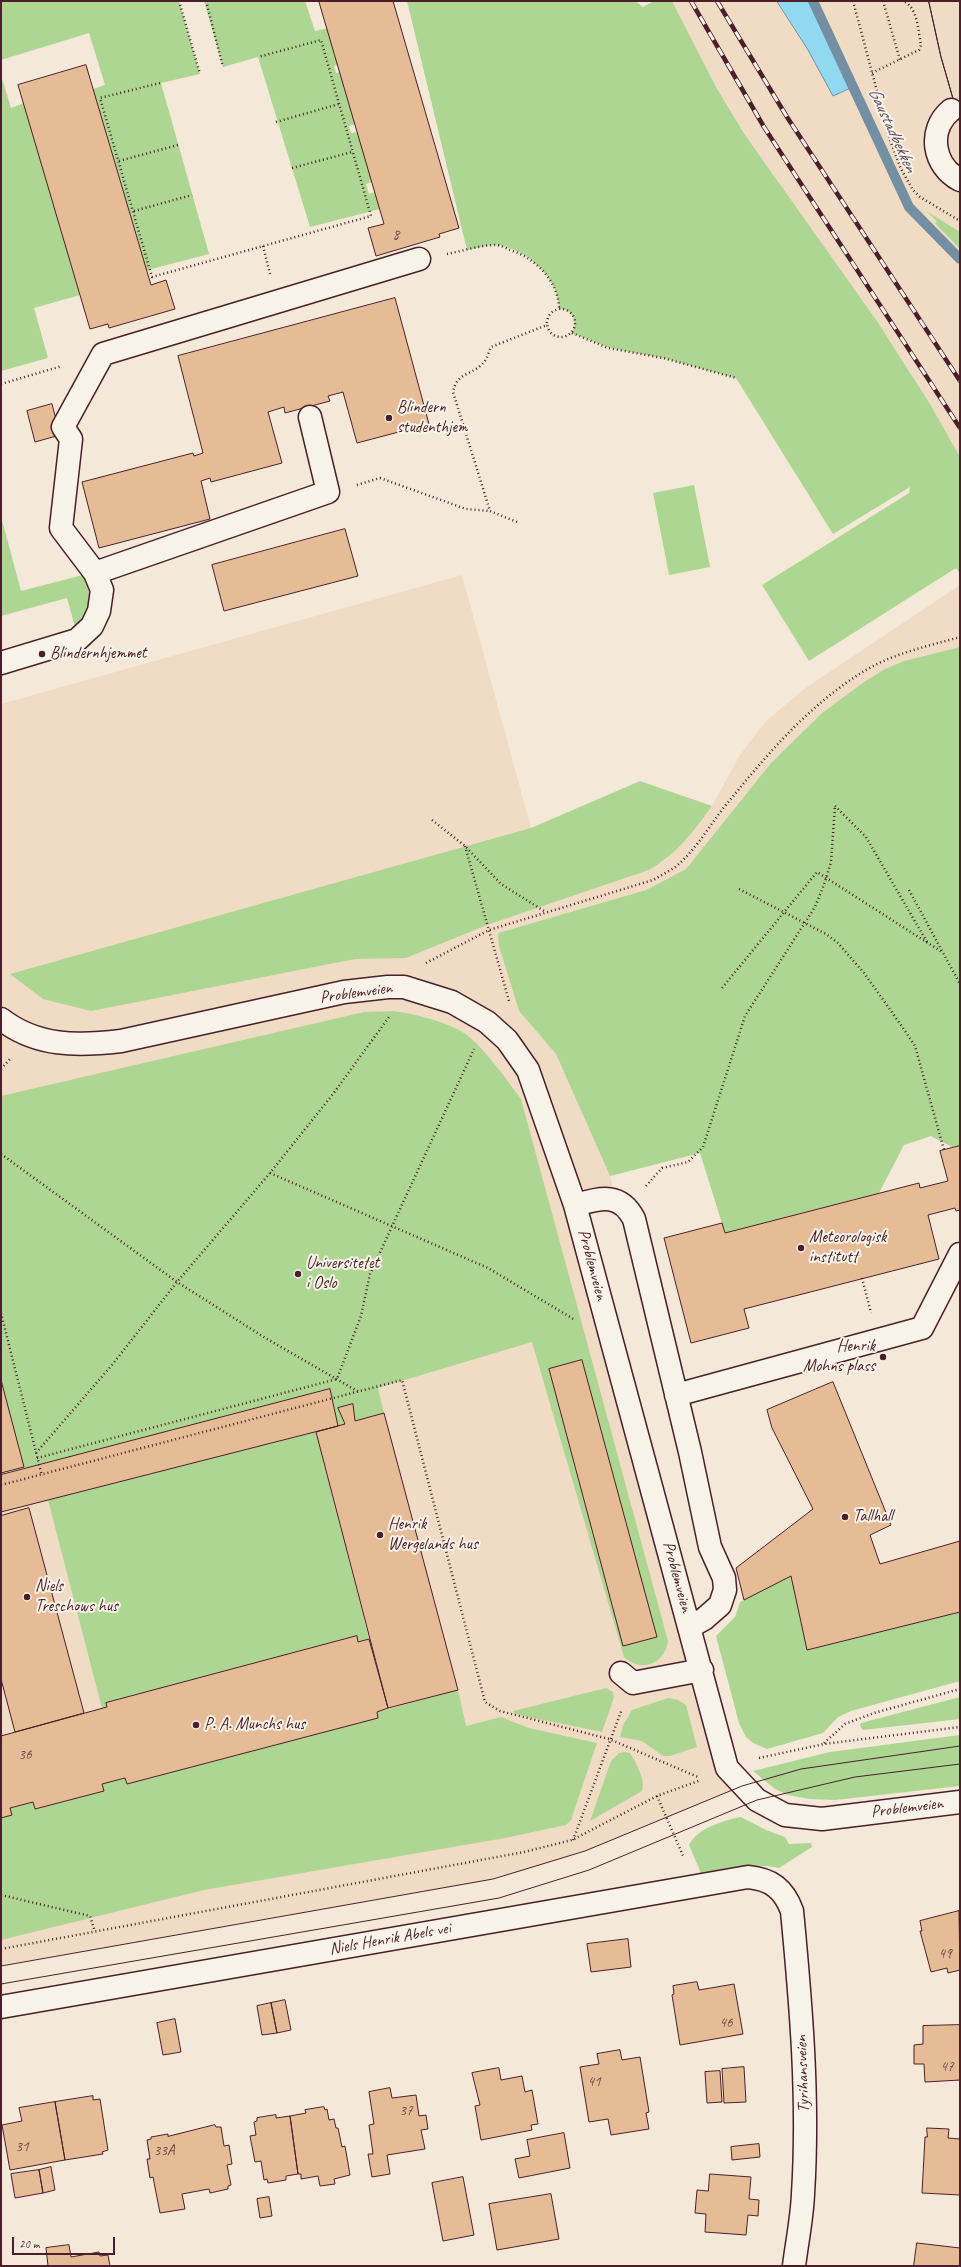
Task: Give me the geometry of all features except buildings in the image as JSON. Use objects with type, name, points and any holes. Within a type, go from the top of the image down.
[{"type":"street","points":[[951,110],[944,117],[937,131],[936,151],[941,164],[952,175],[960,180]]},
{"type":"street","points":[[1,662],[76,640],[92,626],[99,612],[102,590],[95,573],[61,528],[71,439],[63,427],[103,354],[419,258]]},
{"type":"street","points":[[95,573],[328,492],[310,417]]},
{"type":"street","name":"Problemveien","points":[[1,1019],[24,1033],[60,1044],[89,1045],[121,1041],[344,992],[388,987],[412,990],[452,1002],[496,1029],[507,1040],[528,1070],[575,1205],[702,1670],[727,1768],[757,1800],[785,1816],[822,1819],[960,1802]]},
{"type":"street","points":[[575,1205],[600,1199],[616,1200],[628,1208],[634,1219],[710,1547],[720,1566],[725,1590],[720,1604],[690,1627]]},
{"type":"street","points":[[676,1395],[922,1328],[960,1254]]},
{"type":"street","points":[[627,1678],[702,1670]]},
{"type":"street","name":"Niels Henrik Abels vei","points":[[1,2007],[748,1877],[762,1879],[778,1886]]},
{"type":"street","name":"Tyrihansveien","points":[[778,1886],[787,1898],[792,1911],[800,1997],[805,2094],[803,2194],[794,2266]]},
{"type":"path","points":[[179,1],[200,74]]},
{"type":"path","points":[[206,1],[223,67]]},
{"type":"path","points":[[853,1],[890,140],[906,179],[913,190],[928,204],[960,221]]},
{"type":"path","points":[[884,1],[900,60]]},
{"type":"path","points":[[872,73],[919,50],[921,45],[914,12],[909,3],[903,1]]},
{"type":"path","points":[[160,83],[100,98],[152,277],[372,216],[352,152],[321,40],[258,57]]},
{"type":"path","points":[[276,122],[339,104]]},
{"type":"path","points":[[119,161],[178,145]]},
{"type":"path","points":[[292,168],[352,152]]},
{"type":"path","points":[[134,211],[192,195]]},
{"type":"path","points":[[419,258],[497,245],[525,255],[536,264],[553,284],[559,298],[560,310]]},
{"type":"path","points":[[263,246],[271,276]]},
{"type":"path","points":[[560,310],[568,311],[574,319],[574,328],[568,336],[558,337],[550,332],[547,325],[551,313],[560,310]]},
{"type":"path","points":[[490,511],[453,392],[454,383],[460,377],[473,370],[485,360],[491,347],[547,325]]},
{"type":"path","points":[[572,332],[608,348],[663,358],[736,378]]},
{"type":"path","points":[[1,384],[103,354]]},
{"type":"path","points":[[328,492],[380,478],[466,509],[490,511],[517,522]]},
{"type":"path","points":[[419,967],[488,930],[653,880],[674,867],[692,850],[728,801],[772,750],[802,720],[831,695],[866,670],[901,653],[960,637]]},
{"type":"path","points":[[628,1208],[662,1168],[688,1162],[702,1147],[745,1016],[815,907],[827,878],[831,862],[835,806],[866,837],[927,943]]},
{"type":"path","points":[[432,820],[465,846],[501,884],[545,912]]},
{"type":"path","points":[[465,846],[510,1004]]},
{"type":"path","points":[[722,988],[818,872],[942,952]]},
{"type":"path","points":[[739,889],[826,934],[838,943],[864,973],[902,1024],[914,1046],[944,1150]]},
{"type":"path","points":[[909,890],[960,984]]},
{"type":"path","points":[[36,1453],[112,1365],[177,1282],[270,1173],[333,1094],[393,1011],[412,990]]},
{"type":"path","points":[[337,1379],[361,1316],[370,1274],[476,1045],[496,1029]]},
{"type":"path","points":[[1,1068],[12,1056]]},
{"type":"path","points":[[1,1154],[177,1282],[360,1392]]},
{"type":"path","points":[[270,1173],[488,1268],[576,1320]]},
{"type":"path","points":[[862,1278],[879,1340]]},
{"type":"path","points":[[1,1313],[42,1476]]},
{"type":"path","points":[[37,1458],[337,1379]]},
{"type":"path","points":[[1,1485],[42,1476],[402,1380],[486,1702],[500,1711],[609,1739],[703,1779],[657,1796],[572,1840],[524,1852],[1,1949]]},
{"type":"path","points":[[572,1840],[609,1739],[627,1678]]},
{"type":"path","points":[[824,1744],[845,1724],[874,1713],[960,1689]]},
{"type":"path","points":[[755,1759],[824,1744],[960,1727]]},
{"type":"path","points":[[657,1796],[696,1886]]},
{"type":"path","points":[[1,1895],[90,1916],[95,1932]]},
{"type":"shaded area","points":[[672,1],[960,1],[960,457],[930,404],[877,321],[745,135],[716,87]]},
{"type":"shaded area","name":"Universitetet i Oslo","points":[[462,575],[531,828],[555,902],[649,870],[667,859],[712,806],[740,755],[766,721],[804,689],[960,585],[960,647],[904,661],[885,669],[864,682],[822,713],[771,763],[686,869],[646,890],[498,933],[519,1011],[556,1054],[610,1176],[616,1200],[576,1205],[742,1786],[585,1851],[520,1872],[464,1884],[1,1965],[1,704]]},
{"type":"green space","points":[[1,1],[179,1],[200,74],[161,83],[209,254],[144,271],[93,89],[105,85],[89,33],[1,60]]},
{"type":"green space","points":[[204,1],[305,1],[315,31],[329,28],[340,64],[334,66],[336,73],[342,72],[356,124],[349,126],[351,133],[358,132],[372,182],[366,184],[369,194],[375,192],[380,209],[310,227],[258,57],[223,67]]},
{"type":"green space","points":[[407,1],[635,1],[643,7],[654,1],[672,1],[716,87],[745,135],[877,321],[930,404],[960,457],[960,574],[956,568],[809,661],[762,585],[909,493],[910,487],[833,534],[736,378],[663,358],[610,348],[572,333],[574,329],[573,317],[568,311],[559,309],[558,298],[548,276],[530,259],[509,248],[498,245],[467,250]]},
{"type":"green space","points":[[1,75],[11,108],[24,103],[80,295],[34,308],[48,358],[1,371]]},
{"type":"green space","points":[[926,211],[960,232],[960,249],[935,223],[937,221]]},
{"type":"green space","points":[[694,485],[710,567],[669,575],[653,493]]},
{"type":"green space","points":[[1,516],[21,591],[83,575],[89,590],[91,603],[87,615],[75,627],[67,598],[1,616]]},
{"type":"green space","points":[[960,647],[960,1146],[954,1148],[931,1136],[904,1145],[879,1193],[725,1233],[700,1153],[610,1176],[556,1054],[519,1011],[499,946],[498,933],[646,890],[686,869],[771,763],[822,713],[864,682],[885,669],[904,661]]},
{"type":"green space","points":[[640,781],[712,806],[684,842],[668,857],[649,870],[487,925],[406,958],[355,959],[91,1011],[43,999],[10,974],[531,828]]},
{"type":"green space","points":[[393,1011],[435,1020],[452,1026],[467,1035],[484,1051],[521,1099],[668,1641],[666,1649],[662,1655],[651,1664],[638,1664],[631,1662],[624,1657],[532,1342],[378,1388],[384,1413],[338,1426],[329,1389],[24,1469],[1,1382],[1,1096],[364,1012]]},
{"type":"green space","points":[[316,1432],[369,1639],[358,1642],[356,1636],[107,1703],[107,1707],[102,1708],[48,1500]]},
{"type":"green space","points":[[791,1576],[808,1650],[960,1612],[960,1681],[851,1711],[838,1717],[823,1733],[767,1749],[753,1743],[746,1737],[739,1723],[716,1636],[735,1617],[740,1602]]},
{"type":"green space","points":[[606,1688],[613,1692],[614,1697],[602,1732],[514,1714],[513,1711]]},
{"type":"green space","points":[[458,1690],[466,1726],[501,1717],[529,1728],[597,1743],[571,1820],[566,1825],[505,1838],[204,1890],[1,1940],[1,1818],[12,1815],[10,1808],[33,1802],[35,1809],[103,1791],[102,1784],[125,1778],[127,1784],[378,1718],[377,1712]]},
{"type":"green space","points":[[960,1697],[960,1719],[863,1730],[860,1726],[861,1723]]},
{"type":"green space","points":[[668,1698],[678,1700],[686,1705],[697,1747],[670,1756],[663,1756],[642,1741],[620,1737],[623,1725],[632,1710]]},
{"type":"green space","points":[[960,1735],[960,1786],[835,1800],[809,1799],[788,1795],[775,1789],[753,1771],[830,1752]]},
{"type":"green space","points":[[619,1753],[630,1753],[640,1772],[643,1782],[642,1791],[590,1821],[611,1761]]},
{"type":"green space","points":[[741,1817],[766,1830],[785,1837],[789,1844],[811,1843],[812,1847],[779,1868],[770,1866],[750,1866],[701,1873],[689,1845],[693,1839],[705,1829],[727,1820]]},
{"type":"water","points":[[777,1],[813,1],[853,87],[833,96],[808,50]]},
{"type":"waterway","name":"Gaustadbekken","points":[[813,1],[909,207],[960,259]]},
{"type":"tram line","points":[[1,1966],[493,1879],[585,1851],[742,1786],[801,1769],[960,1746]]},
{"type":"tram line","points":[[1,1984],[499,1898],[589,1870],[757,1800],[855,1777],[960,1764]]},
{"type":"railway","points":[[691,1],[764,127],[960,428]]},
{"type":"railway","points":[[717,1],[787,117],[960,381]]},
{"type":"place","name":"Blindern studenthjem","points":[[389,418]]},
{"type":"place","name":"Blindernhjemmet","points":[[42,654]]},
{"type":"place","name":"Meteorologisk institutt","points":[[801,1248]]},
{"type":"place","name":"Universitetet i Oslo","points":[[298,1274]]},
{"type":"place","name":"Henrik Mohns plass","points":[[883,1357]]},
{"type":"place","name":"Tallhall","points":[[845,1517]]},
{"type":"place","name":"Henrik Wergelands hus","points":[[380,1535]]},
{"type":"place","name":"Niels Treschows hus","points":[[27,1597]]},
{"type":"place","name":"P. A. Munchs hus","points":[[196,1725]]}]
